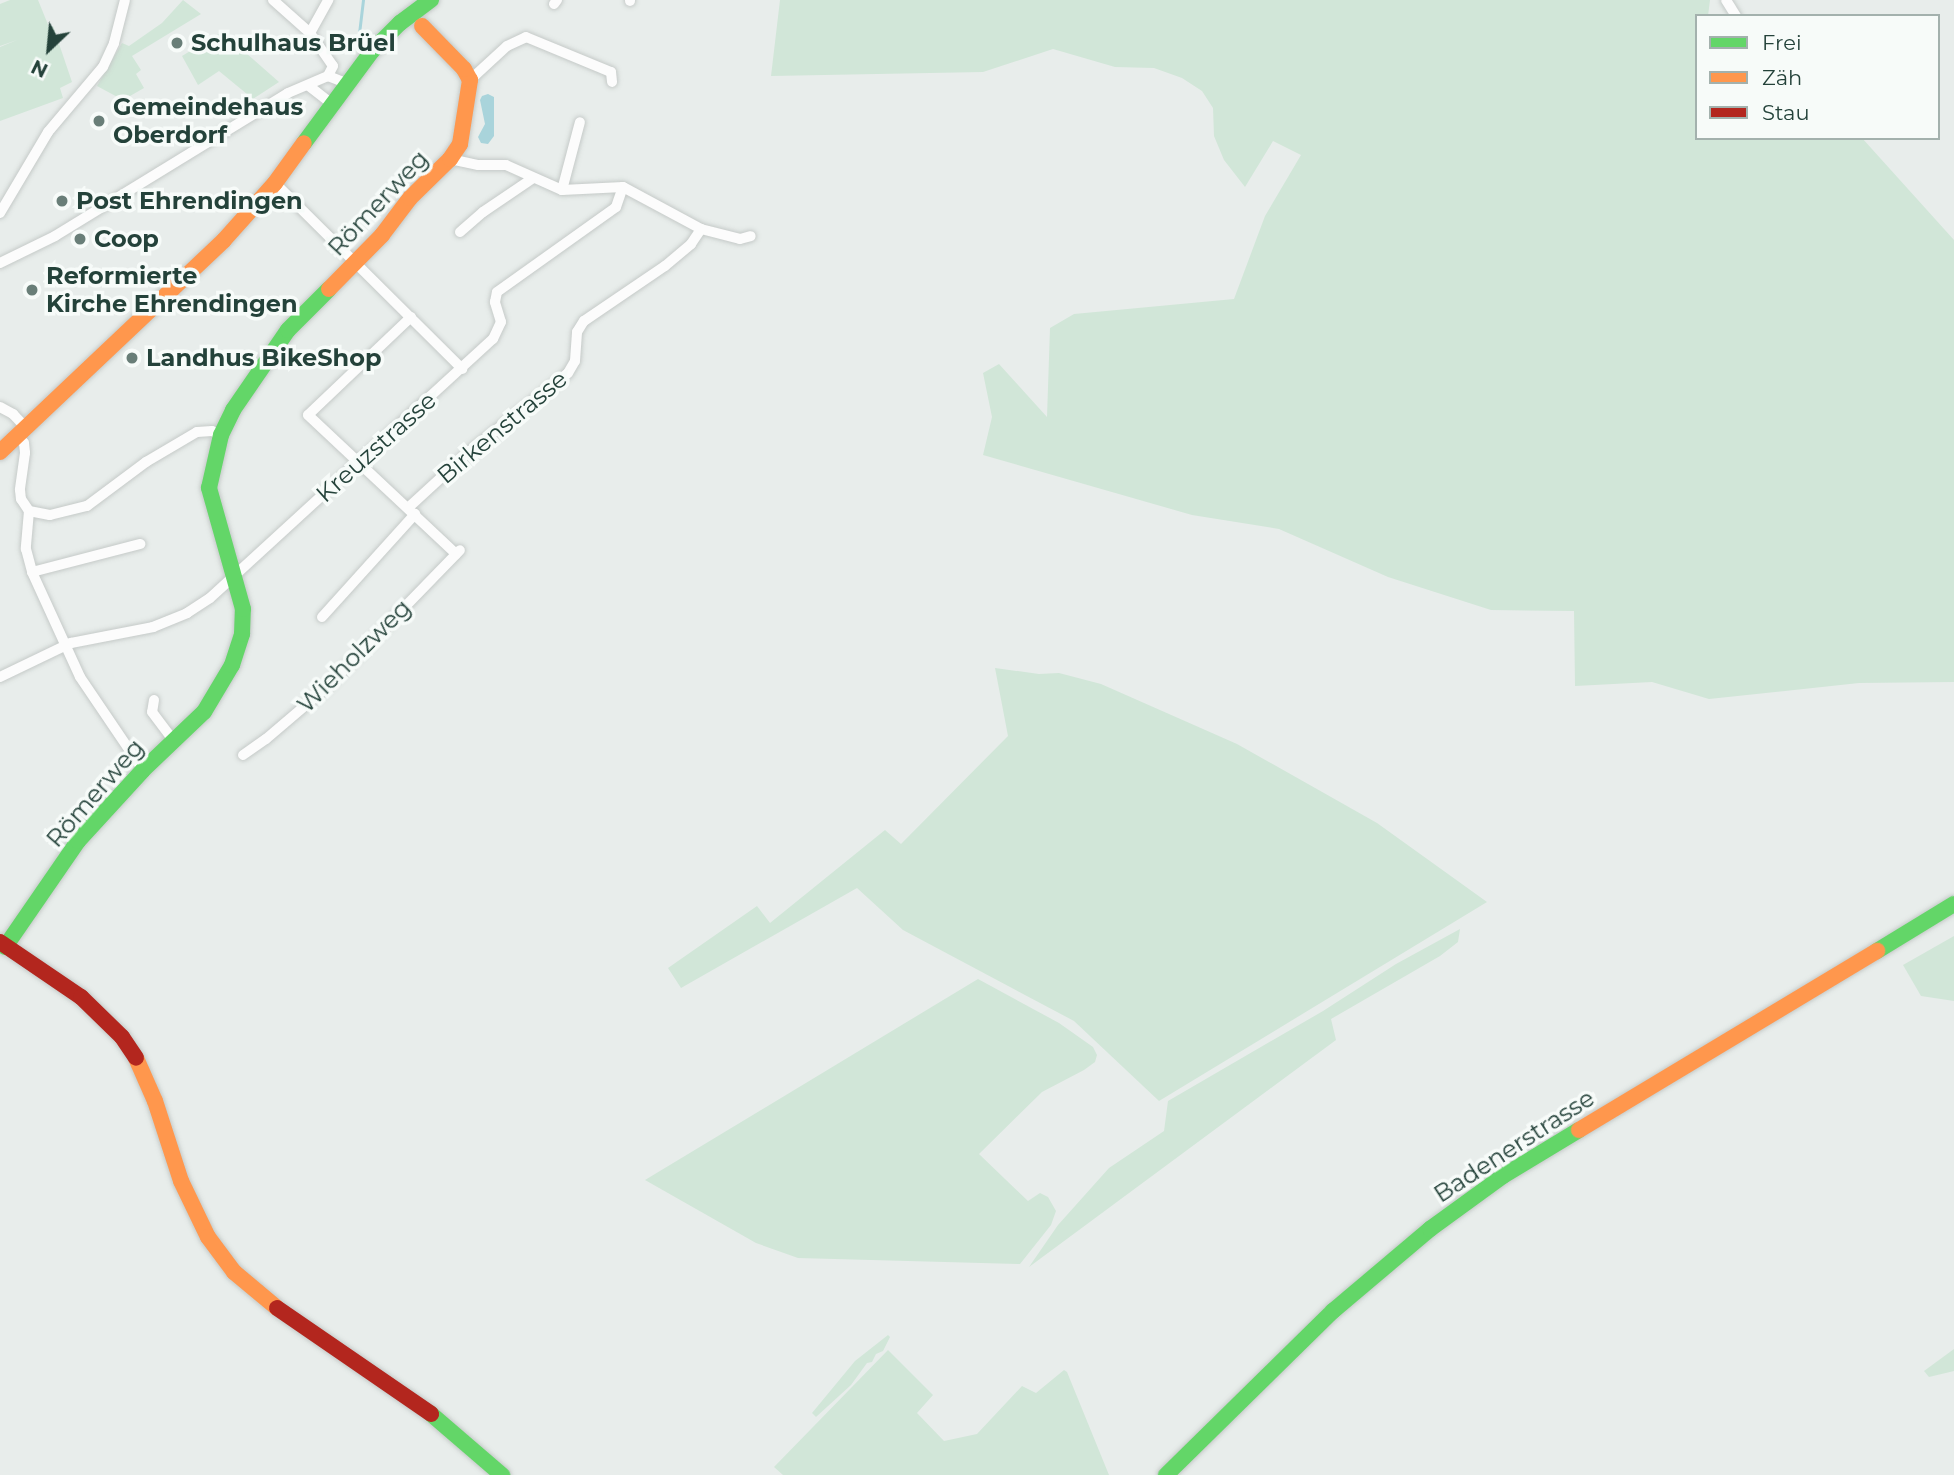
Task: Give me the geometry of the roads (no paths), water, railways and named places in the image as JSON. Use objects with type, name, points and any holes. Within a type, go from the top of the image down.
[{"type":"street","points":[[0,213],[48,132],[103,67],[114,43],[125,0]]},
{"type":"street","points":[[0,263],[55,236],[288,93],[328,76],[333,66],[310,33],[273,0]]},
{"type":"street","points":[[310,33],[328,0]]},
{"type":"street","points":[[0,452],[175,289],[275,183],[346,83],[400,23],[431,0]]},
{"type":"street","points":[[422,26],[464,69],[470,80],[507,46],[526,37],[611,72],[612,82]]},
{"type":"street","points":[[328,76],[346,83]]},
{"type":"street","name":"Römerweg","points":[[3,945],[78,841],[143,770],[204,712],[232,664],[244,621],[241,600],[209,488],[221,435],[233,410],[288,330],[357,262],[410,198],[450,159],[460,144],[470,80]]},
{"type":"street","points":[[309,86],[332,104]]},
{"type":"street","points":[[562,190],[580,122]]},
{"type":"street","points":[[450,159],[478,165],[506,165],[562,190],[623,187],[701,229],[740,239],[751,236]]},
{"type":"street","points":[[460,232],[483,212],[533,178]]},
{"type":"street","points":[[275,183],[462,369]]},
{"type":"street","name":"Kreuzstrasse","points":[[0,677],[65,646],[153,627],[176,618],[211,598],[462,369],[498,332],[501,322],[495,302],[497,292],[616,206],[623,187]]},
{"type":"street","name":"Birkenstrasse","points":[[322,617],[412,511],[470,451],[568,373],[575,361],[577,332],[584,320],[665,266],[691,244],[701,229]]},
{"type":"street","points":[[411,317],[307,415],[412,511]]},
{"type":"street","points":[[0,407],[13,414],[24,443],[19,490],[29,511],[26,549],[32,572],[65,646],[100,709],[143,770]]},
{"type":"street","points":[[29,511],[50,515],[87,506],[146,462],[197,432],[212,431],[221,435]]},
{"type":"street","name":"Wieholzweg","points":[[243,755],[326,688],[458,552],[412,511]]},
{"type":"street","points":[[32,572],[140,544]]},
{"type":"street","name":"Römerweg","points":[[154,700],[152,712],[174,741]]},
{"type":"street","name":"Badenerstrasse","points":[[1166,1475],[1333,1311],[1430,1229],[1503,1176],[1954,904]]},
{"type":"street","points":[[3,945],[81,996],[122,1037],[141,1067],[181,1181],[196,1213],[208,1237],[234,1272],[271,1307],[361,1363],[419,1404],[502,1475]]},
{"type":"water","points":[[488,94],[494,97],[494,136],[488,144],[481,143],[478,137],[485,124],[480,100]]},
{"type":"waterway","points":[[358,42],[363,0]]},
{"type":"place","name":"Schulhaus Brüel","points":[[177,43]]},
{"type":"place","name":"Gemeindehaus Oberdorf","points":[[99,121]]},
{"type":"place","name":"Post Ehrendingen","points":[[62,201]]},
{"type":"place","name":"Coop","points":[[80,239]]},
{"type":"place","name":"Reformierte Kirche Ehrendingen","points":[[32,290]]},
{"type":"place","name":"Landhus BikeShop","points":[[132,358]]}]
